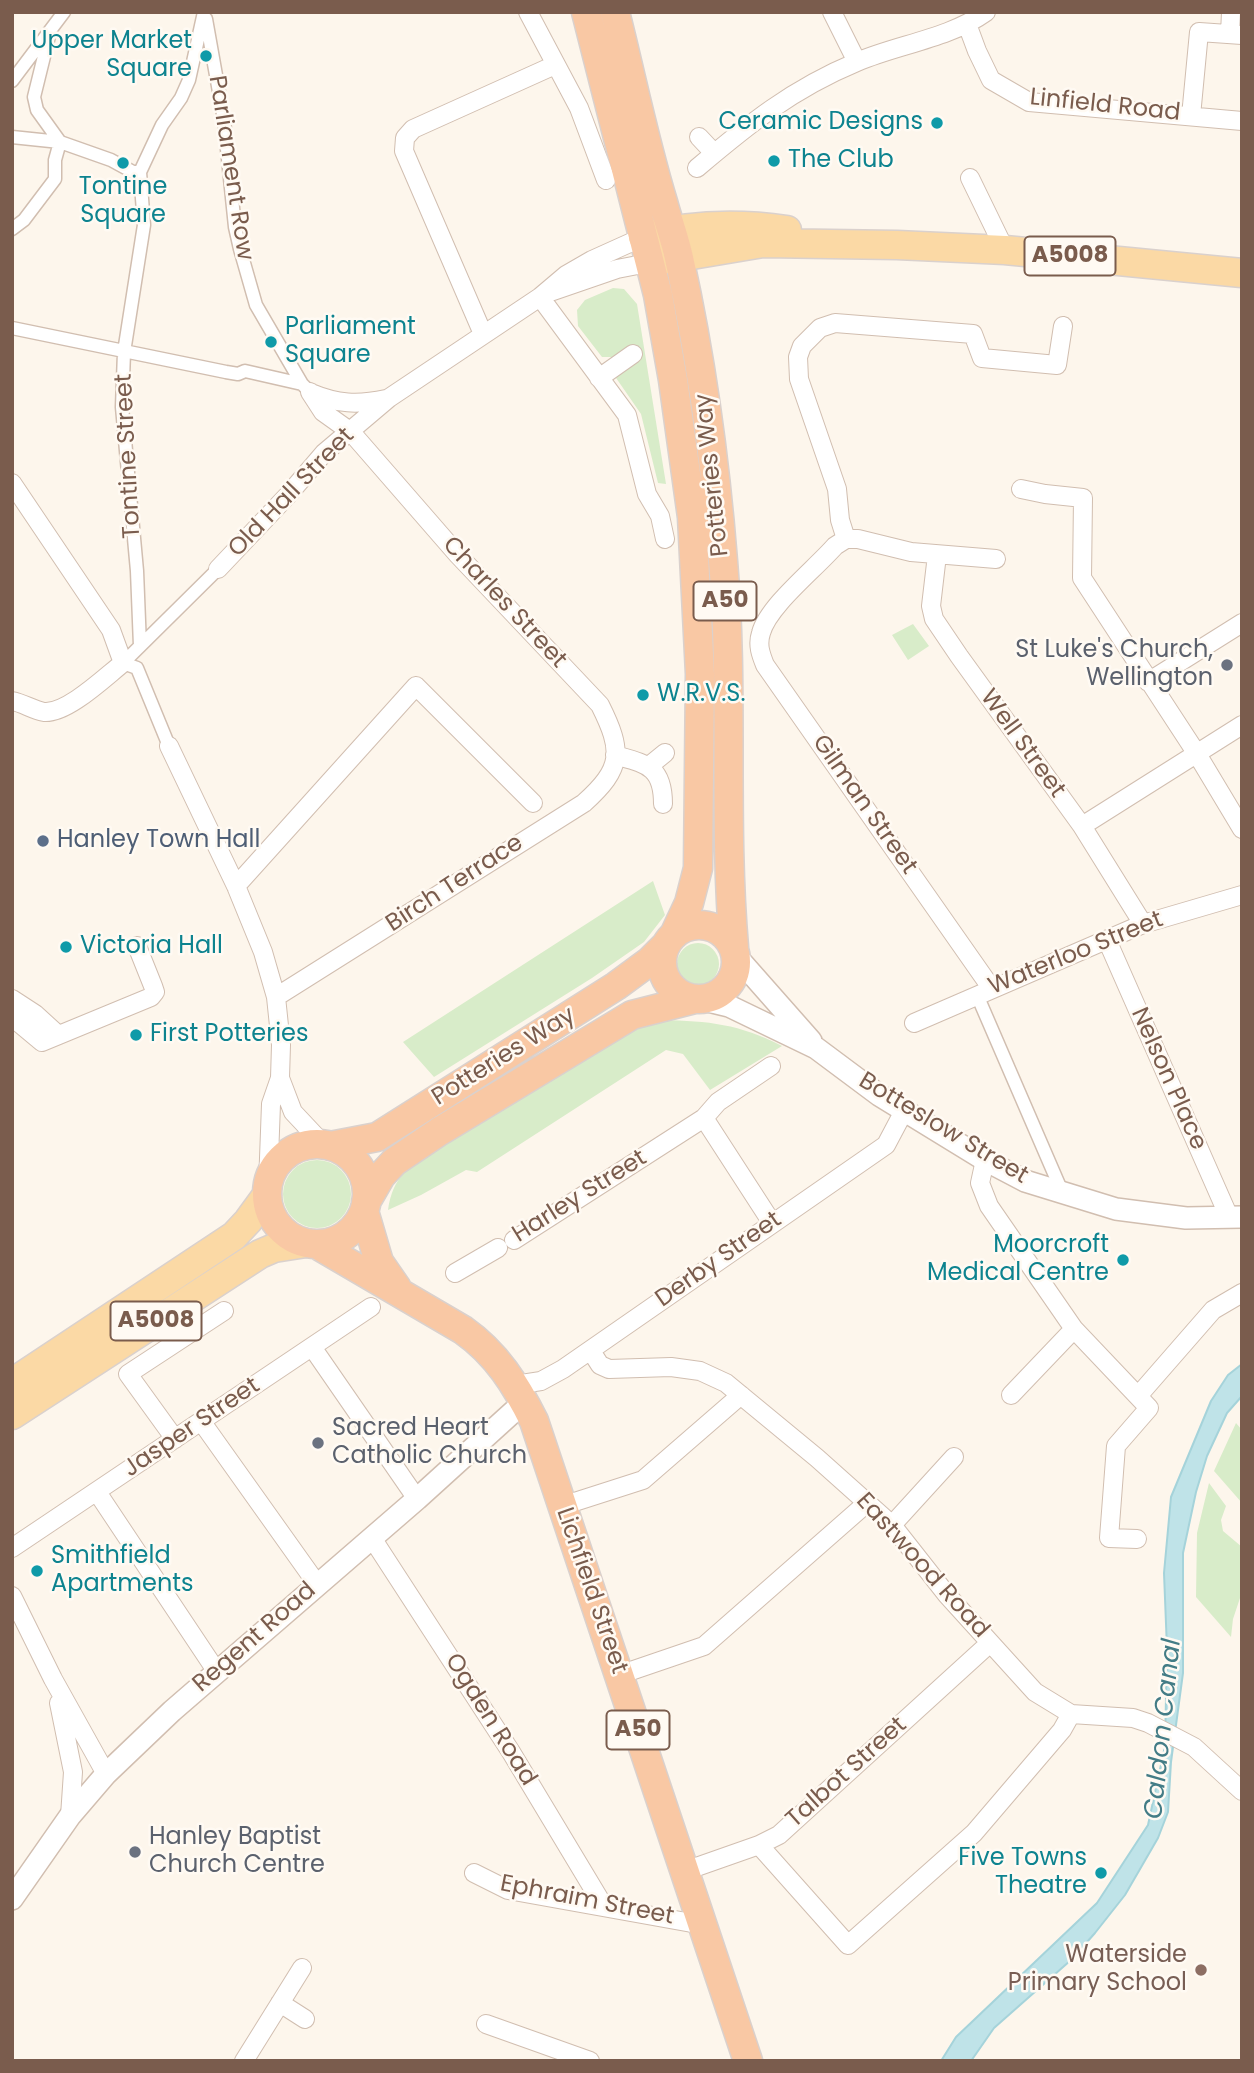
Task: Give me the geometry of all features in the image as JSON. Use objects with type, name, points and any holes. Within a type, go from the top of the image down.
[{"type":"highway","name":"Potteries Way","points":[[327,1146],[377,1138],[616,986],[650,961],[670,940],[689,903],[698,868],[700,674],[692,517],[685,461],[659,303],[586,12]]},
{"type":"highway","name":"Potteries Way","points":[[615,12],[662,201],[679,257],[702,378],[723,563],[729,674],[729,864],[735,952]]},
{"type":"highway","points":[[706,925],[726,936],[735,952],[735,975],[727,987],[717,995],[697,999],[682,995],[669,983],[663,964],[670,940],[683,928],[706,925]]},
{"type":"highway","name":"Potteries Way","points":[[365,1206],[381,1176],[394,1162],[440,1131],[632,1015],[697,999]]},
{"type":"highway","points":[[312,1145],[327,1146],[346,1154],[360,1169],[366,1184],[365,1206],[358,1223],[347,1234],[332,1242],[311,1244],[292,1237],[278,1225],[271,1213],[268,1190],[275,1167],[294,1150],[312,1145]]},
{"type":"highway","name":"Lichfield Street","points":[[365,1206],[379,1262],[400,1293]]},
{"type":"highway","name":"Lichfield Street","points":[[311,1244],[438,1313],[482,1343],[520,1393],[534,1421],[748,2061]]},
{"type":"main road","name":"A5008","points":[[645,250],[672,229],[710,225],[748,225],[897,245]]},
{"type":"main road","name":"A5008","points":[[645,250],[679,257],[763,243],[897,245],[1005,250],[1242,273]]},
{"type":"main road","name":"A5008","points":[[12,1383],[234,1236],[248,1222],[268,1190]]},
{"type":"main road","name":"A5008","points":[[12,1415],[260,1254],[274,1248],[311,1244]]},
{"type":"street","points":[[12,81],[64,12]]},
{"type":"street","points":[[12,136],[60,142],[111,160],[134,172],[140,172],[162,125],[190,80],[204,12]]},
{"type":"street","name":"Parliament Row","points":[[204,12],[224,120],[235,227],[256,305],[323,412],[351,432]]},
{"type":"street","points":[[528,12],[583,116],[606,180]]},
{"type":"street","points":[[832,12],[857,62]]},
{"type":"street","points":[[697,168],[784,99],[857,62],[967,24],[986,12]]},
{"type":"street","points":[[1191,116],[1199,32],[1236,35],[1231,12]]},
{"type":"street","name":"Linfield Road","points":[[967,24],[976,51],[991,80],[1029,102],[1242,121]]},
{"type":"street","points":[[50,32],[34,97],[37,110],[60,142]]},
{"type":"street","points":[[483,334],[404,151],[405,138],[413,129],[555,65]]},
{"type":"street","points":[[699,137],[714,153]]},
{"type":"street","points":[[12,229],[24,220],[55,179],[55,160],[60,142]]},
{"type":"street","name":"Tontine Street","points":[[140,172],[144,225],[124,352],[122,407],[137,571],[140,646]]},
{"type":"street","points":[[970,178],[1005,250]]},
{"type":"street","name":"Old Hall Street","points":[[543,295],[617,269],[645,250]]},
{"type":"street","name":"Old Hall Street","points":[[123,663],[218,569],[324,453],[389,398],[586,263],[645,250]]},
{"type":"street","points":[[543,295],[627,415],[647,494],[660,516],[665,539]]},
{"type":"street","points":[[996,559],[911,552],[858,539],[846,539],[837,489],[799,379],[798,357],[809,336],[820,327],[846,323],[973,334],[982,358],[1057,365],[1063,326]]},
{"type":"street","points":[[12,328],[238,374],[245,371],[306,388],[333,402],[366,403],[389,398]]},
{"type":"street","points":[[599,378],[633,354]]},
{"type":"street","name":"Charles Street","points":[[351,432],[458,555],[600,705],[615,734],[615,755]]},
{"type":"street","points":[[12,483],[111,630],[123,663]]},
{"type":"street","points":[[1021,489],[1083,498],[1082,578],[1197,754],[1242,829]]},
{"type":"street","name":"Gilman Street","points":[[846,539],[835,546],[769,616],[760,639],[761,657],[985,992]]},
{"type":"street","name":"Well Street","points":[[937,555],[931,606],[934,619],[1082,826],[1143,924]]},
{"type":"street","points":[[1148,682],[1242,623]]},
{"type":"street","points":[[12,701],[46,712],[55,711],[123,663]]},
{"type":"street","points":[[123,663],[137,668],[169,746],[236,886],[263,952],[276,997],[281,1045],[280,1078],[271,1104],[268,1190]]},
{"type":"street","points":[[236,886],[416,686],[533,803]]},
{"type":"street","points":[[1082,826],[1242,725]]},
{"type":"street","points":[[649,766],[665,753]]},
{"type":"street","points":[[615,755],[649,766],[663,787],[663,804]]},
{"type":"street","name":"Birch Terrace","points":[[276,997],[584,803],[604,784],[615,755]]},
{"type":"street","name":"Waterloo Street","points":[[914,1023],[1143,924],[1242,895]]},
{"type":"street","name":"Nelson Place","points":[[1107,940],[1235,1217]]},
{"type":"street","points":[[50,1039],[151,997],[155,992],[137,946]]},
{"type":"street","name":"Botteslow Street","points":[[735,952],[817,1048],[863,1084],[985,1160],[1025,1181],[1116,1209],[1185,1218],[1235,1217]]},
{"type":"street","points":[[985,992],[1063,1194]]},
{"type":"street","points":[[12,999],[35,1014],[50,1039]]},
{"type":"street","name":"Botteslow Street","points":[[697,999],[729,1006],[817,1048]]},
{"type":"street","points":[[12,1017],[50,1039]]},
{"type":"street","name":"Harley Street","points":[[455,1273],[514,1240],[704,1118],[718,1102],[771,1066]]},
{"type":"street","points":[[280,1078],[293,1112],[327,1146]]},
{"type":"street","name":"Derby Street","points":[[520,1393],[592,1350],[886,1145],[904,1111]]},
{"type":"street","points":[[704,1118],[772,1223]]},
{"type":"street","points":[[985,1160],[980,1183],[989,1206],[1074,1329],[1143,1402]]},
{"type":"street","points":[[1137,1539],[1109,1538],[1116,1446],[1143,1402],[1213,1310],[1240,1298]]},
{"type":"street","name":"Jasper Street","points":[[12,1548],[371,1307]]},
{"type":"street","points":[[176,1439],[128,1374],[224,1311]]},
{"type":"street","points":[[1011,1395],[1074,1329]]},
{"type":"street","points":[[312,1348],[417,1499]]},
{"type":"street","name":"Eastwood Road","points":[[592,1350],[600,1365],[609,1369],[671,1367],[700,1371],[726,1383],[892,1525],[947,1595],[1035,1692],[1071,1714],[1133,1718],[1148,1724],[1194,1747],[1242,1791]]},
{"type":"street","name":"Regent Road","points":[[12,1899],[71,1816],[106,1774],[216,1672],[417,1499],[520,1393]]},
{"type":"street","points":[[562,1506],[643,1480],[741,1395]]},
{"type":"street","points":[[201,1421],[317,1584]]},
{"type":"street","points":[[892,1525],[954,1457]]},
{"type":"street","points":[[97,1492],[216,1672]]},
{"type":"street","points":[[620,1675],[704,1646],[868,1502]]},
{"type":"street","name":"Ogden Road","points":[[372,1538],[511,1752],[603,1905]]},
{"type":"street","points":[[12,1596],[53,1679],[106,1774]]},
{"type":"street","name":"Talbot Street","points":[[685,1871],[759,1845],[779,1835],[990,1643]]},
{"type":"street","points":[[53,1679],[70,1747],[73,1772],[71,1816]]},
{"type":"street","points":[[759,1845],[848,1945],[974,1833],[1062,1730],[1071,1714]]},
{"type":"street","name":"Ephraim Street","points":[[474,1873],[508,1889],[703,1924]]},
{"type":"street","points":[[244,2061],[302,1968]]},
{"type":"street","points":[[280,2003],[305,2020]]},
{"type":"street","points":[[486,2024],[590,2061]]},
{"type":"green space","points":[[613,288],[624,289],[637,304],[666,484],[658,483],[641,414],[614,375],[615,357],[602,357],[578,326],[577,310],[585,300]]},
{"type":"green space","points":[[913,624],[929,646],[908,660],[892,635]]},
{"type":"green space","points":[[653,881],[665,915],[644,942],[592,978],[434,1077],[403,1042]]},
{"type":"green space","points":[[698,943],[713,949],[719,964],[713,979],[698,985],[683,979],[677,964],[683,949]]},
{"type":"green space","points":[[662,1020],[695,1021],[738,1028],[782,1046],[710,1090],[683,1054],[666,1050],[477,1172],[466,1170],[388,1210],[390,1198],[403,1174],[433,1149],[622,1034]]},
{"type":"green space","points":[[317,1160],[330,1163],[341,1170],[348,1181],[351,1194],[348,1207],[341,1218],[330,1225],[317,1228],[304,1225],[293,1218],[286,1207],[283,1194],[286,1181],[293,1170],[304,1163]]},
{"type":"green space","points":[[1236,1423],[1242,1430],[1242,1503],[1214,1471]]},
{"type":"green space","points":[[1209,1483],[1226,1506],[1221,1520],[1223,1531],[1242,1547],[1242,1592],[1233,1619],[1231,1637],[1196,1597],[1197,1533]]},
{"type":"water","points":[[1242,1364],[1242,1396],[1227,1413],[1207,1456],[1183,1553],[1183,1673],[1171,1762],[1168,1812],[1158,1838],[1125,1895],[1071,1960],[994,2028],[971,2061],[941,2061],[956,2037],[1097,1903],[1148,1825],[1165,1746],[1167,1649],[1164,1573],[1171,1497],[1211,1401],[1228,1375]]},
{"type":"place","name":"Upper Market Square","points":[[206,56]]},
{"type":"place","name":"Ceramic Designs","points":[[937,123]]},
{"type":"place","name":"The Club","points":[[774,161]]},
{"type":"place","name":"Tontine Square","points":[[123,163]]},
{"type":"place","name":"Parliament Square","points":[[271,342]]},
{"type":"place","name":"St Luke's Church, Wellington","points":[[1227,665]]},
{"type":"place","name":"W.R.V.S.","points":[[643,695]]},
{"type":"place","name":"Hanley Town Hall","points":[[43,841]]},
{"type":"place","name":"Victoria Hall","points":[[66,947]]},
{"type":"place","name":"First Potteries","points":[[136,1035]]},
{"type":"place","name":"Moorcroft Medical Centre","points":[[1123,1260]]},
{"type":"place","name":"Sacred Heart Catholic Church","points":[[318,1443]]},
{"type":"place","name":"Smithfield Apartments","points":[[37,1571]]},
{"type":"place","name":"Hanley Baptist Church Centre","points":[[135,1852]]},
{"type":"place","name":"Five Towns Theatre","points":[[1101,1873]]},
{"type":"place","name":"Waterside Primary School","points":[[1201,1970]]},
{"type":"water label","name":"Caldon Canal","points":[[1164,1729]]}]
